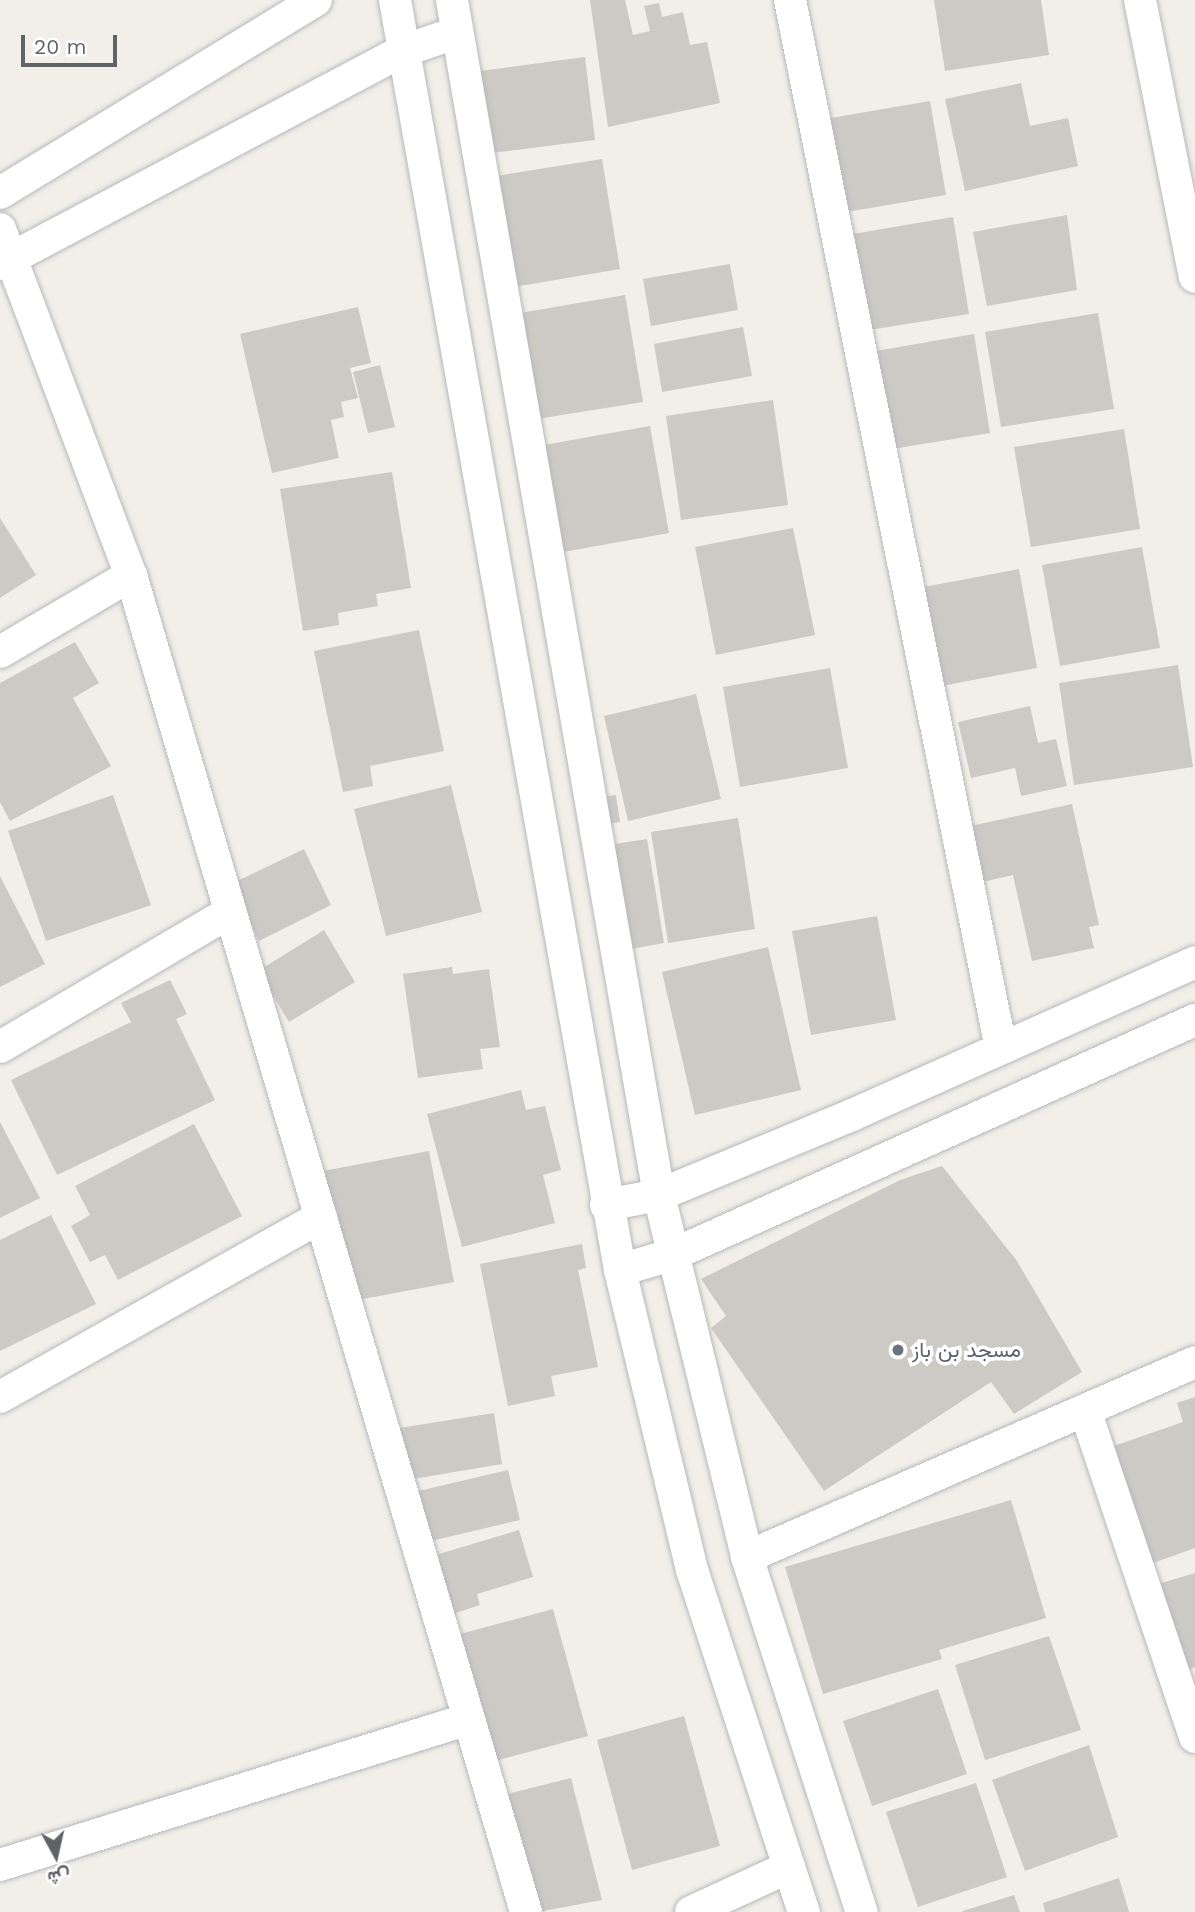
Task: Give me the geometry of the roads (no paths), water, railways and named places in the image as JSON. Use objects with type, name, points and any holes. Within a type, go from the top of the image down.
[{"type":"street","points":[[0,193],[316,0]]},
{"type":"street","points":[[395,0],[606,1205],[692,1570],[804,1912]]},
{"type":"street","points":[[452,0],[455,33],[659,1195],[747,1557],[862,1912]]},
{"type":"street","points":[[790,0],[1001,1048]]},
{"type":"street","points":[[1140,0],[1195,277]]},
{"type":"street","points":[[455,33],[403,51],[4,250],[131,575],[526,1912]]},
{"type":"street","points":[[0,652],[131,575]]},
{"type":"street","points":[[0,1047],[230,912]]},
{"type":"street","points":[[606,1205],[659,1195],[1195,962]]},
{"type":"street","points":[[620,1270],[674,1254],[1195,1020]]},
{"type":"street","points":[[0,1397],[321,1217]]},
{"type":"street","points":[[747,1557],[1195,1362]]},
{"type":"street","points":[[1085,1410],[1195,1737]]},
{"type":"street","points":[[0,1865],[469,1719]]},
{"type":"street","points":[[691,1912],[789,1867]]},
{"type":"place","name":"مسجد بن باز","points":[[898,1350]]}]
